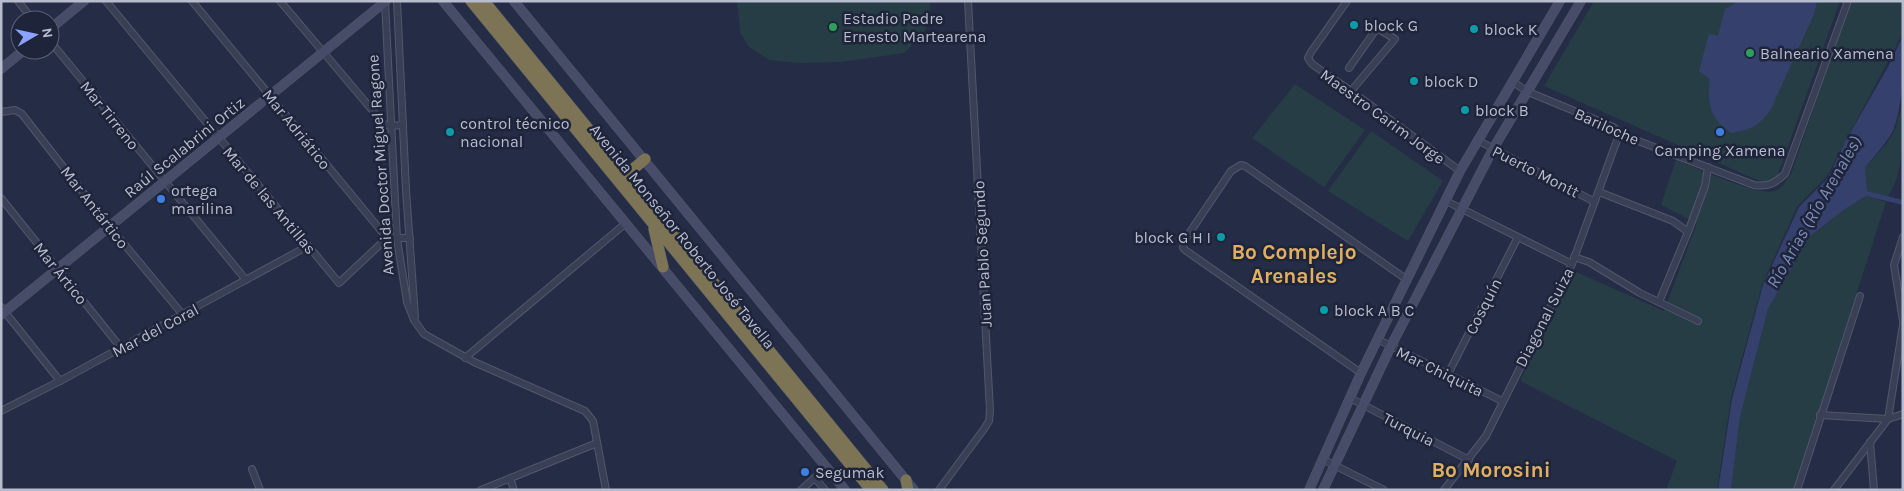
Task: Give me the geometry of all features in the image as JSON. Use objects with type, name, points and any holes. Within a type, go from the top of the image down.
[{"type":"highway","name":"Avenida Monseñor Roberto José Tavella","points":[[471,1],[871,490]]},
{"type":"highway","name":"Avenida Monseñor Roberto José Tavella","points":[[484,1],[883,490]]},
{"type":"highway","points":[[626,175],[645,159]]},
{"type":"highway","points":[[653,225],[663,267]]},
{"type":"street","points":[[60,21],[84,1]]},
{"type":"street","name":"Mar de las Antillas","points":[[106,1],[338,283],[387,238]]},
{"type":"street","name":"Mar Adriático","points":[[192,1],[387,238]]},
{"type":"street","points":[[280,1],[384,124],[390,126],[403,125]]},
{"type":"street","name":"Raúl Scalabrini Ortiz","points":[[2,311],[110,227],[385,1]]},
{"type":"street","name":"Avenida Doctor Miguel Ragone","points":[[385,1],[397,239],[407,302],[411,314],[428,337],[465,358],[585,411],[593,422],[606,490]]},
{"type":"street","name":"Avenida Doctor Miguel Ragone","points":[[397,1],[414,315],[417,323]]},
{"type":"street","points":[[443,1],[845,490]]},
{"type":"street","points":[[514,1],[645,159],[907,485],[914,490]]},
{"type":"street","name":"Juan Pablo Segundo","points":[[939,490],[984,429],[989,421],[990,411],[968,1]]},
{"type":"street","name":"Maestro Carim Jorge","points":[[1347,1],[1308,58],[1312,64],[1352,91],[1460,171]]},
{"type":"street","points":[[1309,490],[1406,279],[1460,171],[1560,1]]},
{"type":"street","points":[[1323,490],[1391,346],[1493,149],[1581,1]]},
{"type":"street","name":"Bariloche","points":[[1512,81],[1526,91],[1613,127],[1625,136],[1754,185],[1765,187],[1775,184],[1785,174],[1848,1]]},
{"type":"street","points":[[1349,68],[1377,28],[1395,39],[1352,91]]},
{"type":"street","name":"Mar Tirreno","points":[[60,53],[246,280]]},
{"type":"street","points":[[1,69],[12,60]]},
{"type":"street","name":"Mar Antártico","points":[[1,112],[15,110],[22,114],[110,227],[183,315]]},
{"type":"street","name":"Diagonal Suiza","points":[[1444,490],[1486,436],[1572,264],[1620,132]]},
{"type":"street","name":"Puerto Montt","points":[[1477,140],[1595,202]]},
{"type":"street","points":[[1362,373],[1183,248],[1184,241],[1231,171],[1245,166],[1406,279]]},
{"type":"street","points":[[1659,302],[1705,186],[1706,167]]},
{"type":"street","points":[[1599,192],[1673,221],[1688,232]]},
{"type":"street","name":"Mar Ártico","points":[[1,198],[121,348]]},
{"type":"street","points":[[1446,201],[1572,264]]},
{"type":"street","points":[[465,358],[626,223]]},
{"type":"street","name":"Cosquín","points":[[1448,374],[1518,237]]},
{"type":"street","points":[[387,238],[410,238]]},
{"type":"street","points":[[1834,490],[1888,419],[1903,323],[1900,291],[1894,265],[1902,238]]},
{"type":"street","name":"Mar del Coral","points":[[1,411],[183,315],[308,246]]},
{"type":"street","points":[[1574,257],[1589,262],[1619,281],[1698,321]]},
{"type":"street","points":[[1797,490],[1860,296]]},
{"type":"street","points":[[2,311],[60,381]]},
{"type":"street","name":"Mar Chiquita","points":[[1378,340],[1502,401]]},
{"type":"street","name":"Turquia","points":[[1350,398],[1469,460]]},
{"type":"street","points":[[1820,415],[1888,419],[1903,414]]},
{"type":"street","points":[[1870,442],[1874,490]]},
{"type":"street","points":[[482,490],[597,443]]},
{"type":"street","points":[[1322,459],[1384,490]]},
{"type":"street","points":[[801,490],[827,467]]},
{"type":"street","points":[[252,469],[260,490]]},
{"type":"street","points":[[510,478],[514,490]]},
{"type":"street","points":[[815,478],[825,490]]},
{"type":"shaded area","name":"Estadio Padre Ernesto Martearena","points":[[737,1],[930,1],[930,22],[922,35],[904,53],[841,62],[798,63],[769,60],[748,46],[740,32]]},
{"type":"shaded area","name":"Camping Xamena","points":[[1594,1],[1840,1],[1777,177],[1764,183],[1544,86]]},
{"type":"shaded area","points":[[1850,1],[1903,1],[1903,33],[1827,176],[1797,207],[1762,285],[1731,398],[1717,490],[1666,490],[1677,461],[1520,381],[1574,271],[1664,311],[1697,223],[1661,205],[1676,160],[1755,190],[1775,191],[1782,186],[1791,174]]},
{"type":"shaded area","points":[[1295,84],[1365,130],[1324,187],[1252,138]]},
{"type":"shaded area","points":[[1903,103],[1900,166],[1893,188],[1887,197],[1867,191],[1865,168],[1887,143],[1895,130]]},
{"type":"shaded area","points":[[1371,131],[1443,181],[1408,241],[1328,191]]},
{"type":"shaded area","points":[[1866,196],[1886,202],[1793,490],[1731,490],[1740,417],[1768,309],[1809,237],[1845,209]]},
{"type":"water","name":"Balneario Xamena","points":[[1739,1],[1817,1],[1814,14],[1771,109],[1754,126],[1731,133],[1714,116],[1709,96],[1710,79],[1699,71],[1709,34],[1718,36],[1725,9]]},
{"type":"water","name":"Río Arias (Río Arenales)","points":[[1903,36],[1902,85],[1897,120],[1890,136],[1865,168],[1867,191],[1903,200],[1903,205],[1866,196],[1845,209],[1809,237],[1768,309],[1740,417],[1731,490],[1718,490],[1732,399],[1763,285],[1799,207],[1828,178],[1845,142],[1888,67]]},
{"type":"place","name":"block G","points":[[1354,25]]},
{"type":"place","name":"Estadio Padre Ernesto Martearena","points":[[833,27]]},
{"type":"place","name":"block K","points":[[1474,29]]},
{"type":"place","name":"Balneario Xamena","points":[[1750,53]]},
{"type":"place","name":"block D","points":[[1414,81]]},
{"type":"place","name":"block B","points":[[1465,110]]},
{"type":"place","name":"control técnico nacional","points":[[450,132]]},
{"type":"place","name":"Camping Xamena","points":[[1720,132]]},
{"type":"place","name":"ortega marilina","points":[[161,199]]},
{"type":"place","name":"block G H I","points":[[1221,237]]},
{"type":"place","name":"block A B C","points":[[1324,310]]},
{"type":"place","name":"Segumak","points":[[805,472]]},
{"type":"district","name":"Bº Complejo Arenales","points":[[1294,264]]},
{"type":"district","name":"Bº Morosini","points":[[1491,470]]}]
